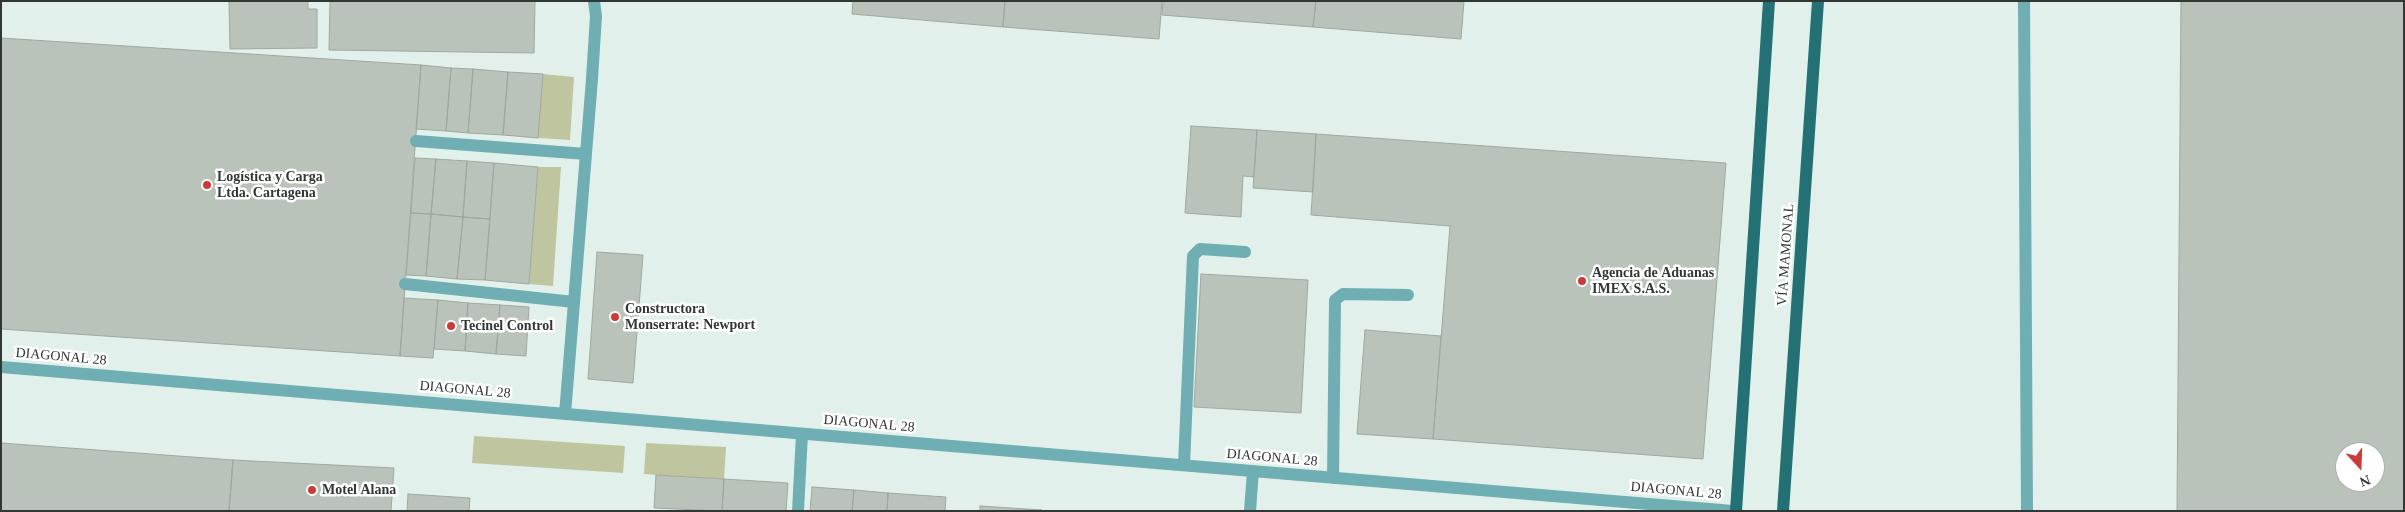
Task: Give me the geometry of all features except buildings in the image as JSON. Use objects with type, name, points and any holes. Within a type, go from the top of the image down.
[{"type":"main road","points":[[1734,511],[1770,1]]},
{"type":"main road","name":"VÍA MAMONAL","points":[[1783,511],[1818,1]]},
{"type":"street","points":[[565,414],[586,154],[595,25],[594,1]]},
{"type":"street","points":[[2024,1],[2027,511]]},
{"type":"street","points":[[416,141],[586,154]]},
{"type":"street","points":[[1184,465],[1193,256],[1200,249],[1245,252]]},
{"type":"street","points":[[405,284],[574,302]]},
{"type":"street","points":[[1334,478],[1335,300],[1342,294],[1408,295]]},
{"type":"street","name":"DIAGONAL 28","points":[[1,367],[1734,511]]},
{"type":"street","points":[[798,511],[802,434]]},
{"type":"street","points":[[1250,511],[1253,471]]},
{"type":"green space","points":[[543,74],[574,77],[570,140],[538,138]]},
{"type":"green space","points":[[538,167],[561,167],[553,286],[529,284]]},
{"type":"green space","points":[[474,436],[625,446],[623,473],[472,463]]},
{"type":"green space","points":[[646,443],[726,447],[724,479],[644,474]]},
{"type":"place","name":"Logística y Carga Ltda. Cartagena","points":[[207,185]]},
{"type":"place","name":"Agencia de Aduanas IMEX S.A.S.","points":[[1582,281]]},
{"type":"place","name":"Constructora Monserrate: Newport","points":[[615,317]]},
{"type":"place","name":"Tecinel Control","points":[[451,326]]},
{"type":"place","name":"Motel Alana","points":[[312,490]]}]
